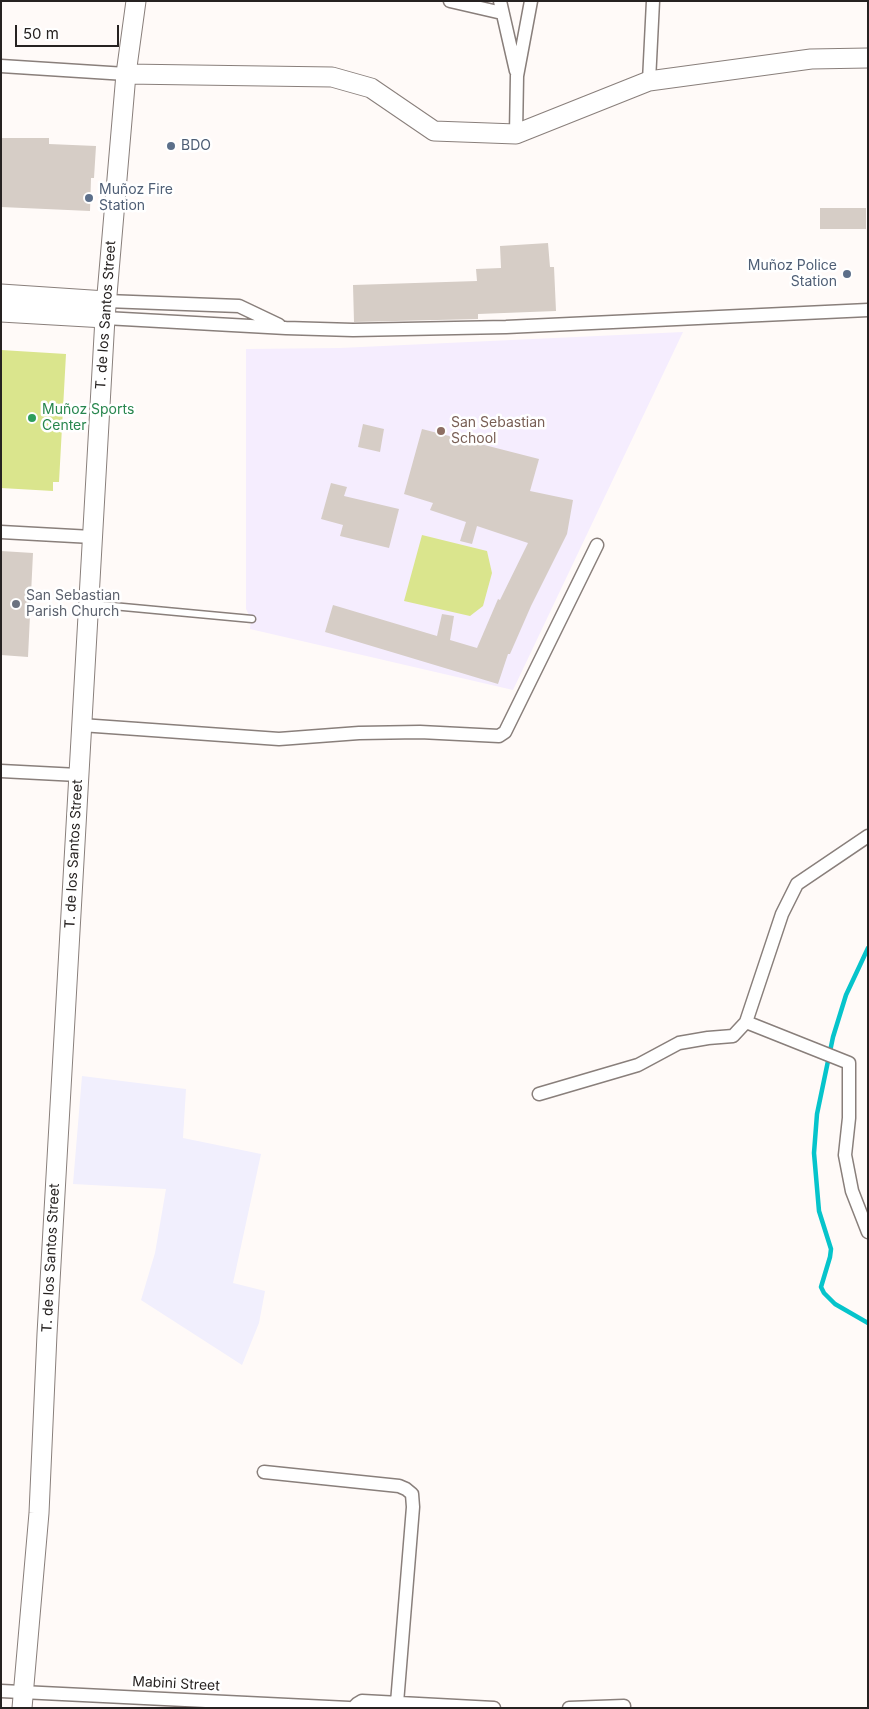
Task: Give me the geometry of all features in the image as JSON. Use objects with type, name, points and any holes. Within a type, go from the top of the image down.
[{"type":"main road","name":"T. de los Santos Street","points":[[23,1700],[39,1512],[47,1324],[105,309],[126,74],[136,1]]},
{"type":"main road","points":[[126,74],[332,77],[371,88],[434,131],[516,134],[649,82],[811,59],[868,58]]},
{"type":"main road","points":[[1,294],[105,309]]},
{"type":"main road","points":[[1,312],[105,309]]},
{"type":"street","points":[[450,1],[501,7],[517,76]]},
{"type":"street","points":[[516,134],[517,76],[531,1]]},
{"type":"street","points":[[649,82],[653,1]]},
{"type":"street","points":[[1,66],[126,74]]},
{"type":"street","points":[[105,309],[239,306],[286,328]]},
{"type":"street","points":[[105,309],[286,328],[353,330],[506,327],[868,310]]},
{"type":"street","points":[[1,532],[92,538]]},
{"type":"street","points":[[81,724],[279,739],[359,733],[420,732],[499,736],[505,732],[597,545]]},
{"type":"street","points":[[1,771],[78,775]]},
{"type":"street","points":[[539,1094],[638,1066],[679,1042],[733,1036],[746,1022],[782,914],[797,884],[868,836]]},
{"type":"street","points":[[746,1022],[849,1063],[849,1118],[844,1155],[852,1191],[868,1232]]},
{"type":"street","points":[[264,1472],[399,1486],[412,1494],[413,1507],[397,1703]]},
{"type":"street","name":"Mabini Street","points":[[1,1691],[23,1700],[351,1708],[362,1701],[494,1708]]},
{"type":"street","points":[[569,1708],[624,1706]]},
{"type":"lane","points":[[87,604],[252,619]]},
{"type":"shaded area","name":"San Sebastian School","points":[[683,332],[513,690],[250,629],[251,619],[246,609],[246,349],[340,348]]},
{"type":"shaded area","points":[[82,1076],[186,1089],[183,1138],[261,1154],[233,1283],[265,1291],[259,1323],[242,1365],[141,1300],[155,1253],[166,1189],[73,1184]]},
{"type":"green space","name":"Muñoz Sports Center","points":[[1,350],[66,354],[59,482],[53,482],[53,491],[1,488]]},
{"type":"green space","points":[[422,535],[487,551],[492,573],[483,606],[470,616],[404,601]]},
{"type":"building","points":[[1,138],[49,138],[49,144],[96,146],[94,178],[91,178],[90,211],[1,207]]},
{"type":"building","points":[[820,208],[866,208],[866,229],[820,229]]},
{"type":"building","points":[[548,243],[550,267],[554,267],[556,311],[478,314],[478,319],[354,322],[353,285],[477,281],[476,269],[501,268],[500,246]]},
{"type":"building","points":[[363,424],[384,429],[380,452],[358,447]]},
{"type":"building","points":[[422,429],[539,459],[530,491],[573,500],[567,534],[531,606],[510,654],[508,654],[498,684],[325,632],[333,605],[437,636],[442,614],[454,616],[450,640],[477,648],[498,599],[500,600],[528,543],[477,526],[472,544],[460,541],[466,522],[430,510],[433,503],[404,494]]},
{"type":"building","points":[[331,483],[347,487],[344,496],[399,509],[389,548],[340,536],[343,525],[321,519]]},
{"type":"building","name":"San Sebastian Parish Church","points":[[1,551],[33,553],[28,657],[1,655]]},
{"type":"waterway","points":[[868,948],[846,995],[833,1037],[817,1114],[814,1153],[819,1211],[831,1249],[821,1287],[835,1304],[868,1323]]},
{"type":"place","name":"BDO","points":[[171,146]]},
{"type":"place","name":"Muñoz Fire Station","points":[[89,198]]},
{"type":"place","name":"Muñoz Police Station","points":[[847,274]]},
{"type":"place","name":"Muñoz Sports Center","points":[[32,418]]},
{"type":"place","name":"San Sebastian School","points":[[441,431]]},
{"type":"place","name":"San Sebastian Parish Church","points":[[16,604]]}]
